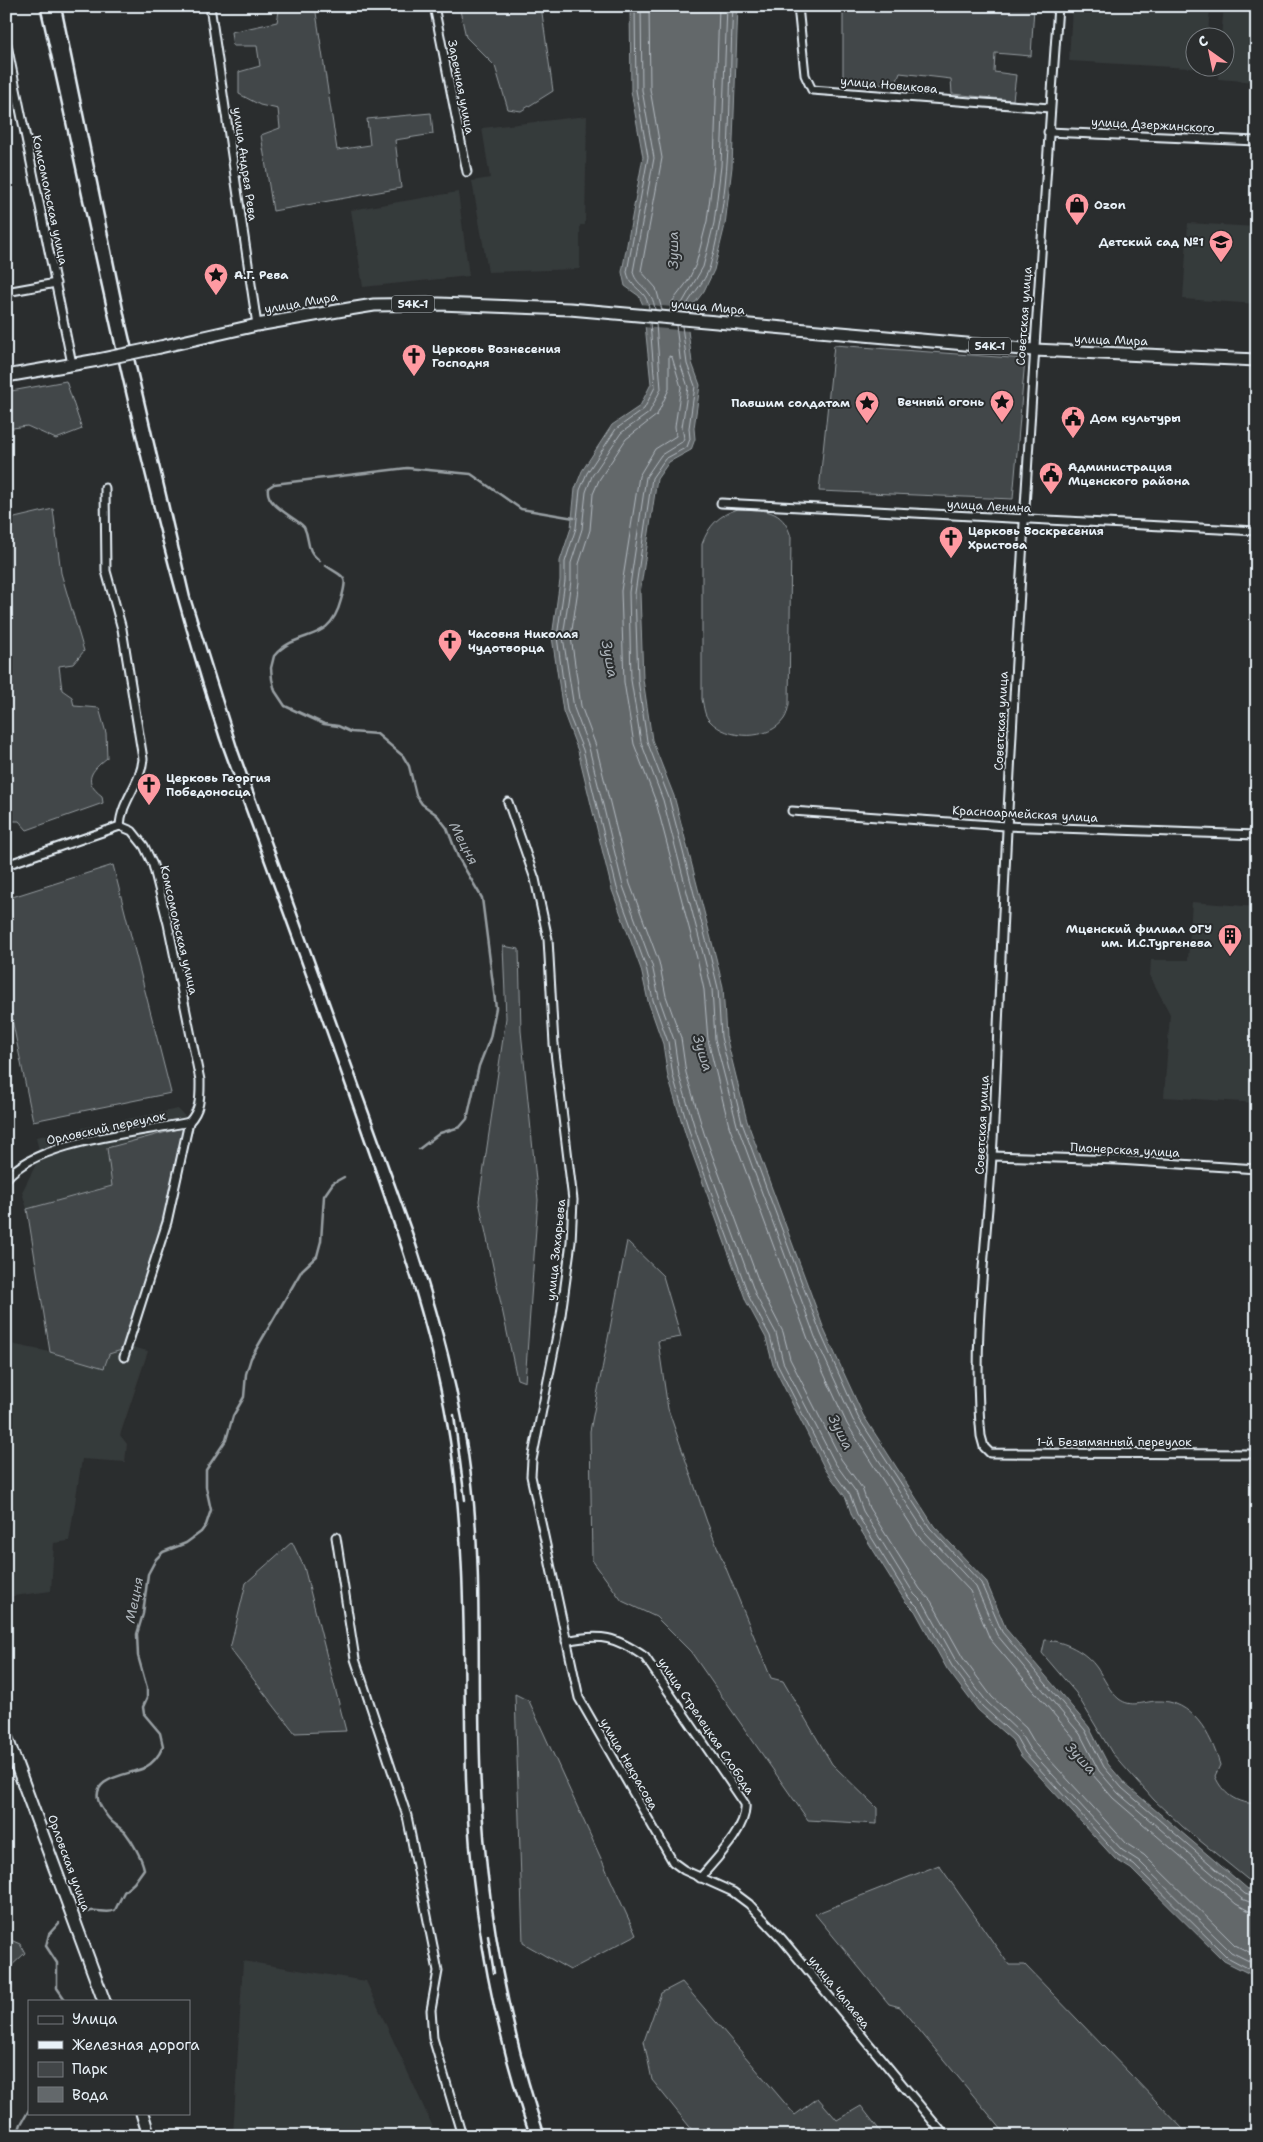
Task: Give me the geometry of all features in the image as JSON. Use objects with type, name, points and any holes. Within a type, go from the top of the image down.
[{"type":"main road","name":"улица Мира","points":[[72,364],[160,347],[257,325],[374,305],[439,304],[570,309],[1034,350],[1257,360]]},
{"type":"main road","name":"54К-1","points":[[6,376],[72,364]]},
{"type":"main road","name":"Орловская улица","points":[[6,1736],[104,2000]]},
{"type":"main road","points":[[142,2114],[149,2136]]},
{"type":"street","name":"улица Андрея Рева","points":[[210,6],[257,325]]},
{"type":"street","name":"Заречная улица","points":[[434,6],[467,172]]},
{"type":"street","name":"улица Новикова","points":[[798,6],[805,75],[812,90],[1050,108]]},
{"type":"street","name":"Советская улица","points":[[981,1436],[978,1343],[992,1156],[1006,826],[1034,350],[1058,6]]},
{"type":"street","name":"Комсомольская улица","points":[[6,40],[72,364]]},
{"type":"street","name":"улица Дзержинского","points":[[1048,132],[1257,141]]},
{"type":"street","points":[[6,292],[56,283]]},
{"type":"street","points":[[6,864],[120,826],[121,814],[142,773],[143,759],[122,629],[106,571],[105,488]]},
{"type":"street","name":"улица Ленина","points":[[721,503],[1257,530]]},
{"type":"street","name":"улица Захарьева","points":[[508,802],[535,879],[548,939],[554,1044],[573,1200],[571,1242],[561,1315],[532,1460],[531,1476],[566,1640]]},
{"type":"street","name":"Красноармейская улица","points":[[792,811],[1006,826],[1257,835]]},
{"type":"street","name":"Комсомольская улица","points":[[120,826],[132,831],[144,846],[154,865],[200,1080],[200,1100],[196,1114],[189,1122],[167,1222],[124,1357]]},
{"type":"street","name":"Орловский переулок","points":[[6,1179],[14,1169],[31,1158],[56,1148],[189,1122]]},
{"type":"street","name":"Пионерская улица","points":[[992,1156],[1118,1160],[1257,1169]]},
{"type":"street","name":"1-й Безымянный переулок","points":[[981,1436],[984,1447],[990,1453],[1257,1454]]},
{"type":"street","points":[[336,1537],[355,1659],[413,1842],[438,1972],[431,2010],[433,2038],[462,2136]]},
{"type":"street","name":"улица Стрелецкая Слобода","points":[[566,1640],[586,1636],[605,1636],[626,1644],[645,1658],[745,1804],[746,1812],[732,1840],[701,1878]]},
{"type":"street","name":"улица Некрасова","points":[[566,1640],[578,1698],[673,1862],[701,1878]]},
{"type":"street","name":"улица Чапаева","points":[[701,1878],[733,1892],[749,1904],[782,1939],[945,2136]]},
{"type":"shaded area","points":[[1072,6],[1210,6],[1209,28],[1186,28],[1186,68],[1069,61]]},
{"type":"shaded area","points":[[1224,6],[1257,6],[1257,82],[1218,79],[1236,78],[1236,28],[1222,28]]},
{"type":"shaded area","points":[[587,116],[585,225],[580,225],[580,269],[488,272],[472,181],[490,178],[482,128]]},
{"type":"shaded area","points":[[458,192],[469,276],[363,287],[351,210]]},
{"type":"shaded area","name":"Детский сад №1","points":[[1188,223],[1257,227],[1257,304],[1183,299]]},
{"type":"shaded area","points":[[1192,902],[1257,907],[1257,1103],[1164,1097],[1170,1014],[1150,976],[1151,960],[1188,960]]},
{"type":"shaded area","points":[[178,1109],[193,1125],[107,1148],[112,1186],[27,1209],[22,1192],[40,1156],[36,1137]]},
{"type":"shaded area","points":[[6,1343],[50,1352],[104,1368],[109,1354],[131,1347],[148,1351],[120,1435],[127,1444],[125,1462],[82,1459],[69,1541],[54,1543],[51,1591],[6,1597]]},
{"type":"shaded area","points":[[243,1961],[366,1981],[437,2136],[233,2136]]},
{"type":"green space","points":[[280,6],[315,6],[337,150],[370,145],[367,119],[431,113],[433,134],[395,140],[401,188],[273,211],[261,135],[280,128],[278,109],[260,105],[239,94],[239,72],[260,66],[257,46],[233,46],[231,32],[277,22]]},
{"type":"green space","points":[[459,6],[541,6],[553,91],[521,111],[508,109],[495,66],[466,37]]},
{"type":"green space","points":[[843,6],[1034,7],[1031,56],[995,53],[994,72],[1016,75],[1013,100],[952,94],[951,79],[900,73],[895,86],[843,80]]},
{"type":"green space","points":[[834,345],[1025,359],[1013,499],[819,491]]},
{"type":"green space","points":[[66,381],[82,429],[56,439],[27,426],[6,429],[6,392]]},
{"type":"green space","points":[[53,509],[61,573],[84,651],[73,664],[59,666],[62,690],[72,697],[74,706],[99,708],[106,733],[107,758],[91,776],[92,786],[102,796],[103,803],[27,830],[19,821],[12,821],[6,818],[6,520]]},
{"type":"green space","points":[[738,509],[771,512],[783,521],[791,537],[789,704],[785,717],[777,726],[769,731],[748,735],[737,735],[717,727],[706,717],[702,699],[702,544],[711,526],[725,514]]},
{"type":"green space","points":[[113,865],[171,1093],[33,1121],[6,990],[6,899]]},
{"type":"green space","points":[[503,946],[519,949],[521,1031],[538,1200],[525,1382],[517,1379],[479,1201],[506,1018]]},
{"type":"green space","points":[[193,1125],[172,1220],[131,1347],[109,1354],[104,1368],[50,1352],[27,1209],[112,1186],[107,1148]]},
{"type":"green space","points":[[627,1241],[663,1276],[681,1337],[658,1341],[668,1409],[707,1522],[771,1678],[783,1681],[832,1764],[877,1808],[877,1824],[808,1820],[691,1652],[656,1617],[622,1601],[592,1560],[590,1431]]},
{"type":"green space","points":[[292,1542],[304,1567],[346,1731],[295,1733],[230,1649],[246,1583]]},
{"type":"green space","points":[[1045,1640],[1067,1645],[1081,1652],[1097,1668],[1112,1692],[1124,1702],[1137,1704],[1156,1701],[1169,1702],[1190,1712],[1198,1721],[1206,1731],[1220,1765],[1215,1776],[1222,1788],[1237,1800],[1257,1803],[1257,1887],[1183,1827],[1154,1800],[1112,1753],[1076,1693],[1042,1653]]},
{"type":"green space","points":[[515,1694],[529,1701],[636,1935],[570,1970],[523,1943]]},
{"type":"green space","points":[[939,1865],[1009,1965],[1025,1965],[1184,2130],[1184,2136],[1007,2136],[900,2007],[889,2004],[815,1914]]},
{"type":"green space","points":[[6,1938],[20,1944],[25,1953],[6,1971]]},
{"type":"green space","points":[[682,1982],[795,2115],[818,2098],[837,2120],[861,2106],[884,2136],[697,2136],[652,2080],[644,2041],[661,1993]]},
{"type":"water","name":"Зуша","points":[[630,6],[738,6],[732,167],[725,225],[714,270],[704,291],[689,311],[687,322],[692,363],[700,385],[694,428],[695,439],[691,450],[669,462],[657,479],[640,593],[643,679],[652,740],[674,796],[716,958],[723,987],[726,1036],[747,1121],[825,1332],[863,1415],[934,1526],[986,1581],[1006,1629],[1089,1727],[1108,1764],[1125,1784],[1249,1890],[1257,1894],[1257,1980],[1250,1974],[1224,1961],[1131,1869],[1115,1859],[1021,1756],[1012,1740],[978,1710],[947,1669],[915,1611],[905,1601],[852,1516],[846,1498],[825,1469],[773,1365],[766,1338],[746,1301],[687,1139],[668,1077],[663,1044],[648,1001],[641,969],[612,890],[578,751],[563,711],[552,637],[560,580],[560,561],[571,528],[575,489],[582,471],[612,425],[640,406],[651,384],[643,305],[639,296],[625,286],[622,272],[643,157],[631,91]]},
{"type":"pier","points":[[640,304],[694,309],[689,322],[690,331],[643,327]]},
{"type":"waterway","name":"Мецня","points":[[320,561],[310,548],[304,527],[271,500],[268,488],[274,484],[407,468],[471,474],[521,509],[574,518]]},
{"type":"waterway","name":"Мецня","points":[[325,565],[341,575],[345,585],[336,614],[329,624],[321,630],[293,641],[274,656],[271,668],[275,691],[285,706],[324,724],[338,726],[351,732],[377,734],[403,756],[409,766],[416,795],[422,804],[437,815],[447,828],[458,857],[482,898],[496,1008],[490,1038],[479,1066],[467,1119],[460,1127],[440,1133],[419,1149]]},
{"type":"waterway","name":"Мецня","points":[[88,1912],[115,1910],[124,1892],[134,1883],[144,1869],[131,1840],[108,1817],[101,1807],[98,1797],[99,1789],[104,1783],[148,1766],[156,1759],[163,1746],[160,1733],[144,1714],[143,1707],[147,1698],[147,1688],[138,1656],[137,1634],[143,1614],[148,1574],[156,1559],[163,1552],[186,1543],[201,1532],[206,1525],[211,1510],[206,1487],[206,1470],[226,1440],[233,1416],[244,1397],[246,1374],[251,1358],[302,1270],[317,1256],[321,1241],[324,1196],[333,1183],[344,1177]]},
{"type":"waterway","name":"Мецня","points":[[59,1923],[49,1934],[46,1946],[57,1963],[57,1988],[65,2000]]},
{"type":"waterway","name":"Мецня","points":[[17,2136],[28,2112]]},
{"type":"railway","points":[[40,6],[122,375],[167,558],[192,649],[220,739],[389,1210],[414,1286],[435,1363],[450,1441],[459,1526],[462,1568],[466,1780],[472,1871],[485,1961],[494,2005],[516,2093],[530,2136]]},
{"type":"railway","points":[[61,6],[126,323],[190,597],[238,750],[412,1232],[440,1325],[456,1387],[468,1451],[475,1518],[478,1587],[480,1760],[482,1808],[491,1903],[518,2044],[545,2136]]},
{"type":"railway","points":[[454,1415],[465,1500]]},
{"type":"railway","points":[[488,1936],[494,1973]]},
{"type":"place","name":"Ozon","points":[[1077,226]]},
{"type":"place","name":"Детский сад №1","points":[[1221,263]]},
{"type":"place","name":"А.Г. Рева","points":[[216,296]]},
{"type":"place","name":"Церковь Вознесения Господня","points":[[414,377]]},
{"type":"place","name":"Вечный огонь","points":[[1002,423]]},
{"type":"place","name":"Павшим солдатам","points":[[867,424]]},
{"type":"place","name":"Дом культуры","points":[[1073,439]]},
{"type":"place","name":"Администрация Мценского района","points":[[1051,495]]},
{"type":"place","name":"Церковь Воскресения Христова","points":[[951,559]]},
{"type":"place","name":"Часовня Николая Чудотворца","points":[[450,662]]},
{"type":"place","name":"Церковь Георгия Победоносца","points":[[149,806]]},
{"type":"place","name":"Мценский филиал ОГУ им. И.С.Тургенева","points":[[1230,957]]}]
